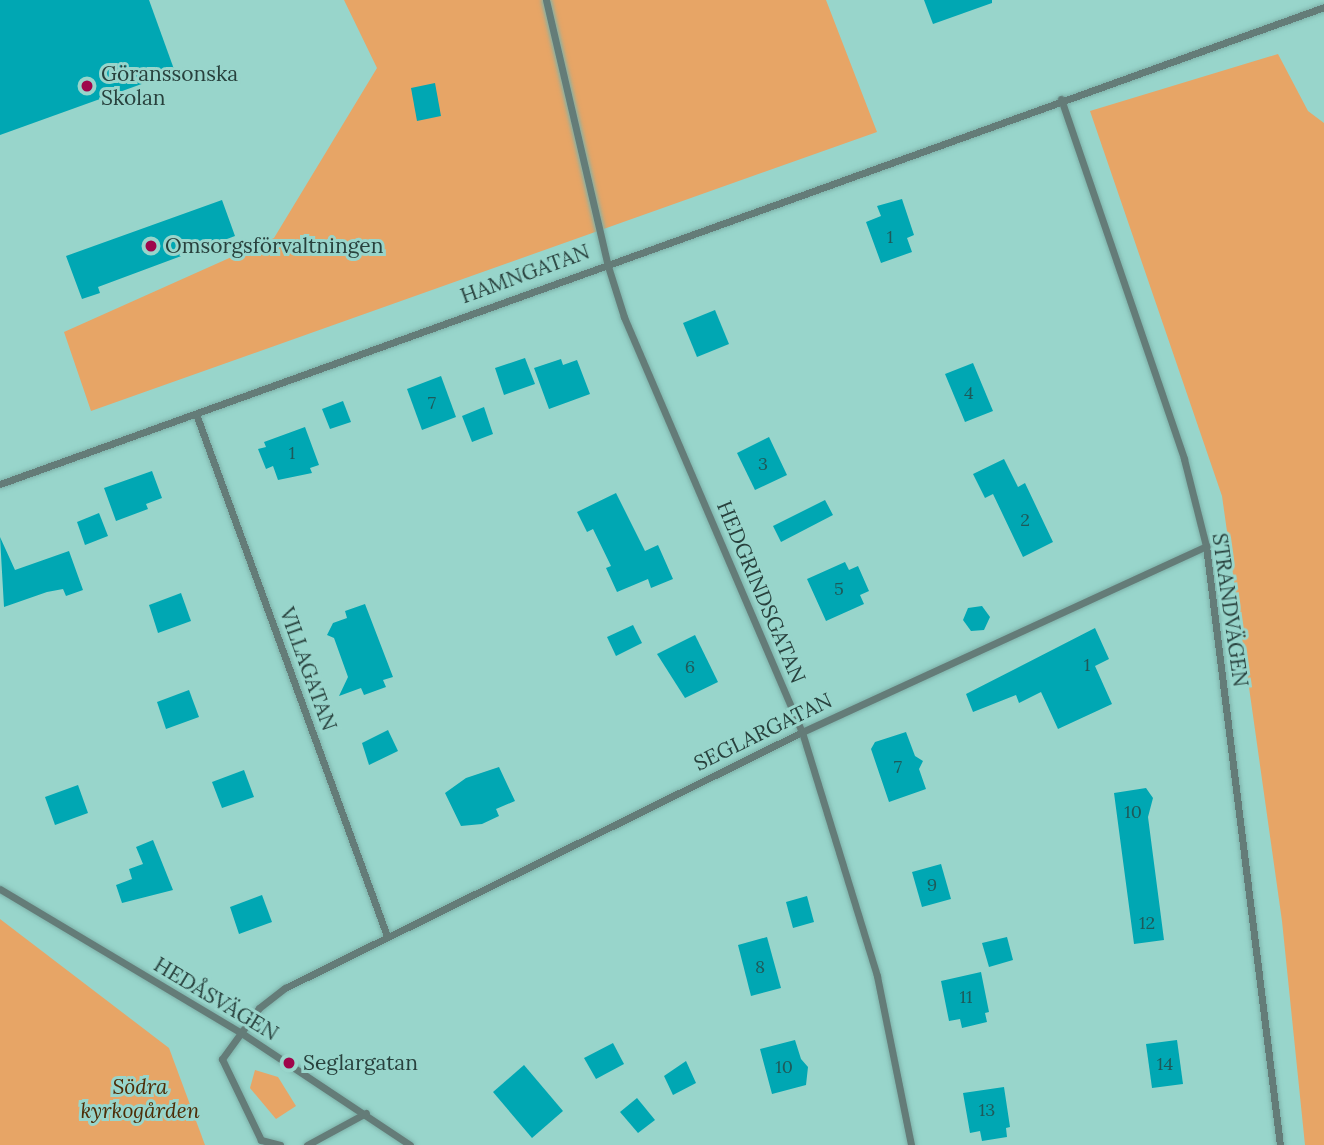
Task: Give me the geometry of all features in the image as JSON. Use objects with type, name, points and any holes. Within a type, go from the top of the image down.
[{"type":"street","name":"HEDGRINDSGATAN","points":[[546,0],[607,263],[624,317],[802,732],[877,976],[911,1145]]},
{"type":"street","name":"HAMNGATAN","points":[[0,484],[1324,6]]},
{"type":"street","name":"STRANDVÄGEN","points":[[1061,99],[1184,459],[1206,547],[1280,1145]]},
{"type":"street","name":"VILLAGATAN","points":[[196,414],[387,936]]},
{"type":"street","name":"SEGLARGATAN","points":[[279,1145],[261,1140],[222,1059],[259,1008],[285,988],[802,732],[1206,547]]},
{"type":"street","name":"HEDÅSVÄGEN","points":[[0,889],[240,1032],[366,1112],[410,1145]]},
{"type":"street","points":[[307,1145],[366,1112]]},
{"type":"green space","points":[[344,0],[826,0],[877,132],[91,411],[64,332],[274,238],[377,68]]},
{"type":"green space","points":[[1278,54],[1308,111],[1324,123],[1324,1145],[1305,1145],[1282,921],[1222,496],[1090,111]]},
{"type":"green space","name":"Södra kyrkogården","points":[[0,919],[169,1048],[205,1145],[0,1145]]},
{"type":"green space","points":[[255,1070],[278,1077],[296,1106],[276,1119],[250,1088]]},
{"type":"building","name":"Göranssonska Skolan","points":[[0,0],[149,0],[175,72],[0,135]]},
{"type":"building","points":[[924,0],[992,0],[992,3],[933,24]]},
{"type":"building","points":[[435,83],[441,116],[417,121],[411,88]]},
{"type":"building","points":[[902,199],[914,235],[907,238],[912,252],[881,263],[866,222],[881,216],[877,206]]},
{"type":"building","name":"Omsorgsförvaltningen","points":[[222,200],[235,236],[98,287],[100,293],[82,299],[66,256]]},
{"type":"building","points":[[715,310],[729,344],[697,357],[683,323]]},
{"type":"building","points":[[525,358],[535,384],[504,395],[495,368]]},
{"type":"building","points":[[561,359],[563,365],[577,360],[590,394],[549,409],[534,368]]},
{"type":"building","points":[[973,363],[993,411],[965,422],[945,374]]},
{"type":"building","points":[[441,376],[456,417],[422,430],[407,389]]},
{"type":"building","points":[[343,401],[351,422],[330,429],[322,409]]},
{"type":"building","points":[[484,407],[493,434],[472,442],[462,416]]},
{"type":"building","points":[[305,427],[319,465],[310,468],[312,473],[278,480],[273,466],[266,469],[258,449],[266,447],[264,442]]},
{"type":"building","points":[[769,437],[787,475],[755,490],[737,453]]},
{"type":"building","points":[[1004,459],[1018,487],[1025,483],[1053,542],[1023,557],[993,494],[985,498],[973,474]]},
{"type":"building","points":[[152,471],[162,498],[146,504],[148,509],[116,521],[104,488]]},
{"type":"building","points":[[616,493],[645,551],[658,545],[673,579],[651,588],[648,579],[617,592],[606,568],[611,566],[593,529],[587,532],[577,512]]},
{"type":"building","points":[[825,500],[833,515],[781,542],[773,526]]},
{"type":"building","points":[[99,513],[108,536],[85,545],[77,522]]},
{"type":"building","points":[[0,537],[15,570],[69,551],[83,590],[66,596],[63,589],[47,592],[4,607]]},
{"type":"building","points":[[845,562],[849,570],[858,566],[869,591],[860,595],[864,604],[826,621],[807,579]]},
{"type":"building","points":[[181,593],[191,621],[158,633],[149,605]]},
{"type":"building","points":[[365,604],[393,677],[383,680],[386,687],[364,695],[361,688],[339,696],[348,677],[334,638],[327,635],[333,623],[347,618],[345,611]]},
{"type":"building","points":[[982,606],[990,617],[984,630],[971,631],[963,620],[968,608]]},
{"type":"building","points":[[633,625],[642,643],[616,656],[607,637]]},
{"type":"building","points":[[1095,628],[1109,659],[1095,666],[1112,704],[1058,729],[1041,692],[1019,703],[1016,695],[973,712],[966,694]]},
{"type":"building","points":[[695,635],[718,682],[685,698],[657,654]]},
{"type":"building","points":[[189,690],[199,717],[166,729],[157,702]]},
{"type":"building","points":[[388,730],[398,751],[369,765],[362,743]]},
{"type":"building","points":[[906,732],[915,756],[923,761],[919,769],[926,789],[889,802],[871,749],[875,742]]},
{"type":"building","points":[[499,767],[515,801],[496,809],[499,816],[482,824],[461,826],[445,793],[466,778]]},
{"type":"building","points":[[244,770],[254,797],[222,808],[212,782]]},
{"type":"building","points":[[78,785],[88,813],[55,825],[45,797]]},
{"type":"building","points":[[1146,788],[1153,798],[1148,817],[1164,940],[1134,944],[1114,793]]},
{"type":"building","points":[[153,840],[173,890],[122,903],[116,885],[132,879],[129,869],[143,864],[136,847]]},
{"type":"building","points":[[941,864],[951,899],[922,907],[912,872]]},
{"type":"building","points":[[262,895],[272,922],[239,934],[230,907]]},
{"type":"building","points":[[807,896],[814,922],[793,928],[786,902]]},
{"type":"building","points":[[767,937],[781,988],[751,996],[738,945]]},
{"type":"building","points":[[1007,937],[1013,960],[989,967],[982,943]]},
{"type":"building","points":[[981,972],[989,1012],[985,1013],[987,1022],[962,1028],[960,1019],[949,1021],[941,981]]},
{"type":"building","points":[[795,1040],[801,1059],[808,1067],[806,1085],[772,1094],[760,1049]]},
{"type":"building","points":[[1177,1040],[1183,1084],[1152,1088],[1146,1044]]},
{"type":"building","points":[[613,1043],[624,1064],[596,1079],[584,1058]]},
{"type":"building","points":[[686,1061],[696,1083],[673,1095],[664,1076]]},
{"type":"building","points":[[524,1065],[563,1111],[532,1138],[493,1092]]},
{"type":"building","points":[[1004,1087],[1010,1127],[1006,1128],[1007,1137],[982,1141],[980,1131],[970,1133],[963,1093]]},
{"type":"building","points":[[637,1098],[655,1120],[638,1133],[620,1112]]},
{"type":"place","name":"Göranssonska Skolan","points":[[87,86]]},
{"type":"place","name":"Omsorgsförvaltningen","points":[[151,246]]},
{"type":"place","name":"Seglargatan","points":[[289,1063]]}]
